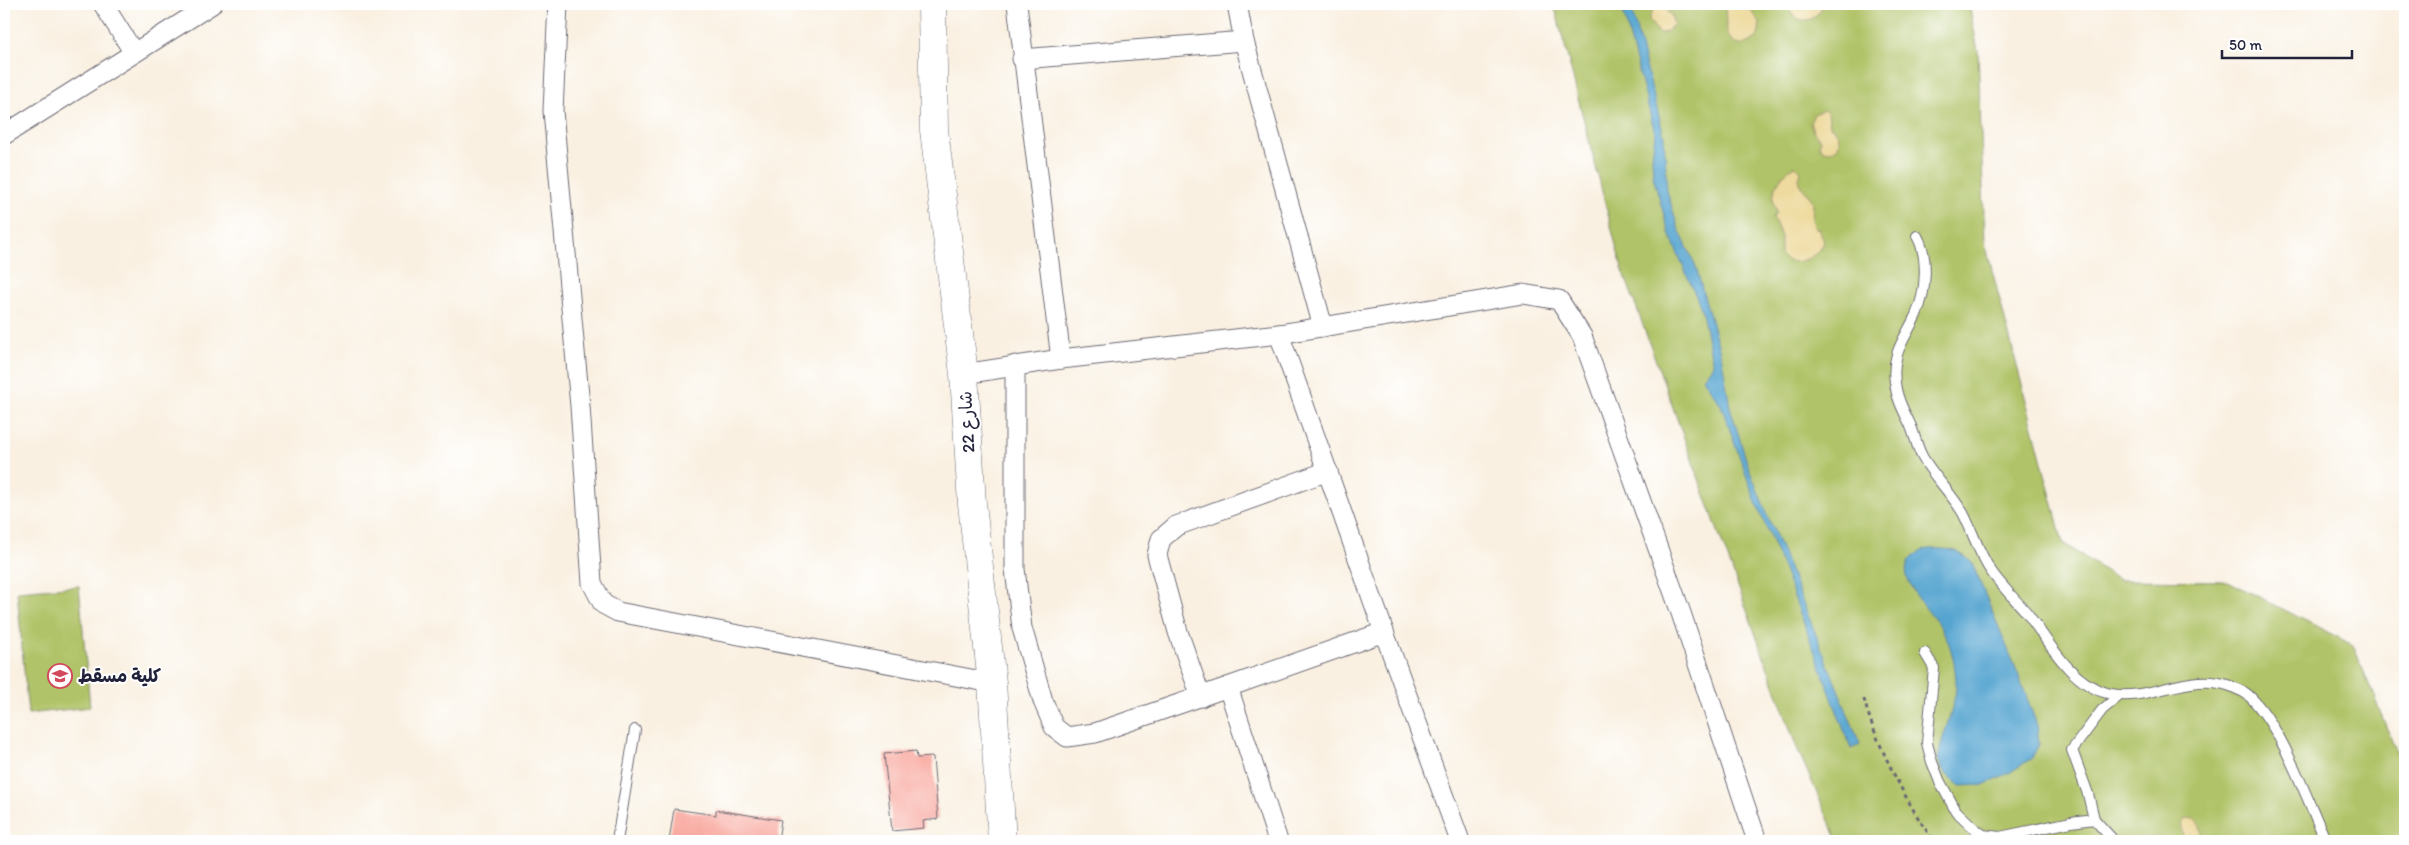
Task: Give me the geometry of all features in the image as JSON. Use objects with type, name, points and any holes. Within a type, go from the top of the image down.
[{"type":"street","points":[[103,4],[134,53]]},
{"type":"street","points":[[4,135],[212,4]]},
{"type":"street","points":[[558,4],[553,110],[580,406],[592,583],[603,604],[618,612],[992,683]]},
{"type":"street","name":"شارع 22","points":[[932,4],[934,130],[964,374],[972,504],[992,683],[1002,841]]},
{"type":"street","points":[[1017,4],[1022,59],[1061,359]]},
{"type":"street","points":[[1237,4],[1244,41],[1323,327]]},
{"type":"street","points":[[1022,59],[1244,41]]},
{"type":"street","points":[[964,374],[1061,359],[1279,334],[1523,294],[1559,300],[1582,336],[1681,614],[1758,841]]},
{"type":"street","points":[[1279,334],[1460,841]]},
{"type":"street","points":[[1015,365],[1015,569],[1022,628],[1043,701],[1054,727],[1067,738],[1095,733],[1384,632]]},
{"type":"street","points":[[1201,697],[1178,632],[1157,555],[1162,539],[1176,526],[1328,471]]},
{"type":"street","points":[[1228,687],[1278,841]]},
{"type":"lane","points":[[1917,236],[1923,247],[1926,262],[1922,293],[1916,316],[1901,340],[1897,353],[1894,382],[1914,440],[1923,457],[1964,515],[1991,571],[2028,615],[2070,671],[2105,693],[2120,695],[2206,681],[2226,684],[2246,693],[2272,724],[2326,841]]},
{"type":"lane","points":[[1925,653],[1934,668],[1927,743],[1940,782],[1956,810],[1968,822],[1983,834],[2000,837],[2094,819]]},
{"type":"lane","points":[[2114,841],[2094,819],[2088,794],[2072,750],[2102,710],[2120,695]]},
{"type":"lane","points":[[617,841],[635,730]]},
{"type":"path","points":[[1864,700],[1870,720],[1896,776],[1917,815],[1934,841]]},
{"type":"green space","points":[[1554,4],[1969,4],[1978,51],[1985,243],[2063,543],[2119,580],[2228,581],[2353,645],[2405,773],[2405,841],[1838,841],[1797,748],[1621,265]]},
{"type":"green space","points":[[79,586],[90,707],[28,714],[17,591]]},
{"type":"sand","points":[[1647,4],[1674,4],[1667,12],[1671,15],[1674,24],[1667,31],[1659,34],[1649,20],[1653,9]]},
{"type":"sand","points":[[1720,4],[1746,4],[1760,23],[1758,36],[1745,44],[1734,42],[1730,39],[1726,29],[1725,7]]},
{"type":"sand","points":[[1788,4],[1824,4],[1815,16],[1810,19],[1801,20],[1791,13]]},
{"type":"sand","points":[[1823,110],[1828,113],[1830,126],[1839,138],[1838,147],[1831,151],[1824,150],[1819,146],[1821,139],[1814,133],[1810,123],[1814,114]]},
{"type":"sand","points":[[1796,166],[1801,171],[1799,179],[1801,186],[1813,201],[1812,220],[1824,241],[1822,247],[1812,256],[1805,260],[1792,261],[1781,255],[1781,236],[1773,217],[1777,212],[1773,196],[1780,180],[1788,171]]},
{"type":"sand","points":[[2189,818],[2198,823],[2200,839],[2211,841],[2185,840],[2182,825],[2184,820]]},
{"type":"water","points":[[1621,4],[1630,4],[1664,136],[1667,191],[1678,227],[1696,267],[1722,359],[1730,407],[1749,469],[1860,744],[1851,749],[1784,570],[1755,500],[1721,405],[1703,378],[1713,365],[1701,308],[1669,233],[1653,176],[1652,157],[1655,133]]},
{"type":"water","points":[[1928,549],[1952,550],[1972,563],[2017,671],[2037,725],[2039,744],[2032,758],[2009,773],[1983,785],[1960,786],[1945,773],[1938,760],[1955,693],[1954,665],[1944,633],[1919,600],[1907,576],[1907,565],[1913,556]]},
{"type":"building","points":[[916,751],[917,758],[933,757],[938,819],[923,821],[924,828],[892,831],[884,754]]},
{"type":"building","points":[[674,809],[716,815],[716,810],[781,820],[778,841],[669,841]]},
{"type":"place","name":"كلية مسقط","points":[[60,676]]}]
